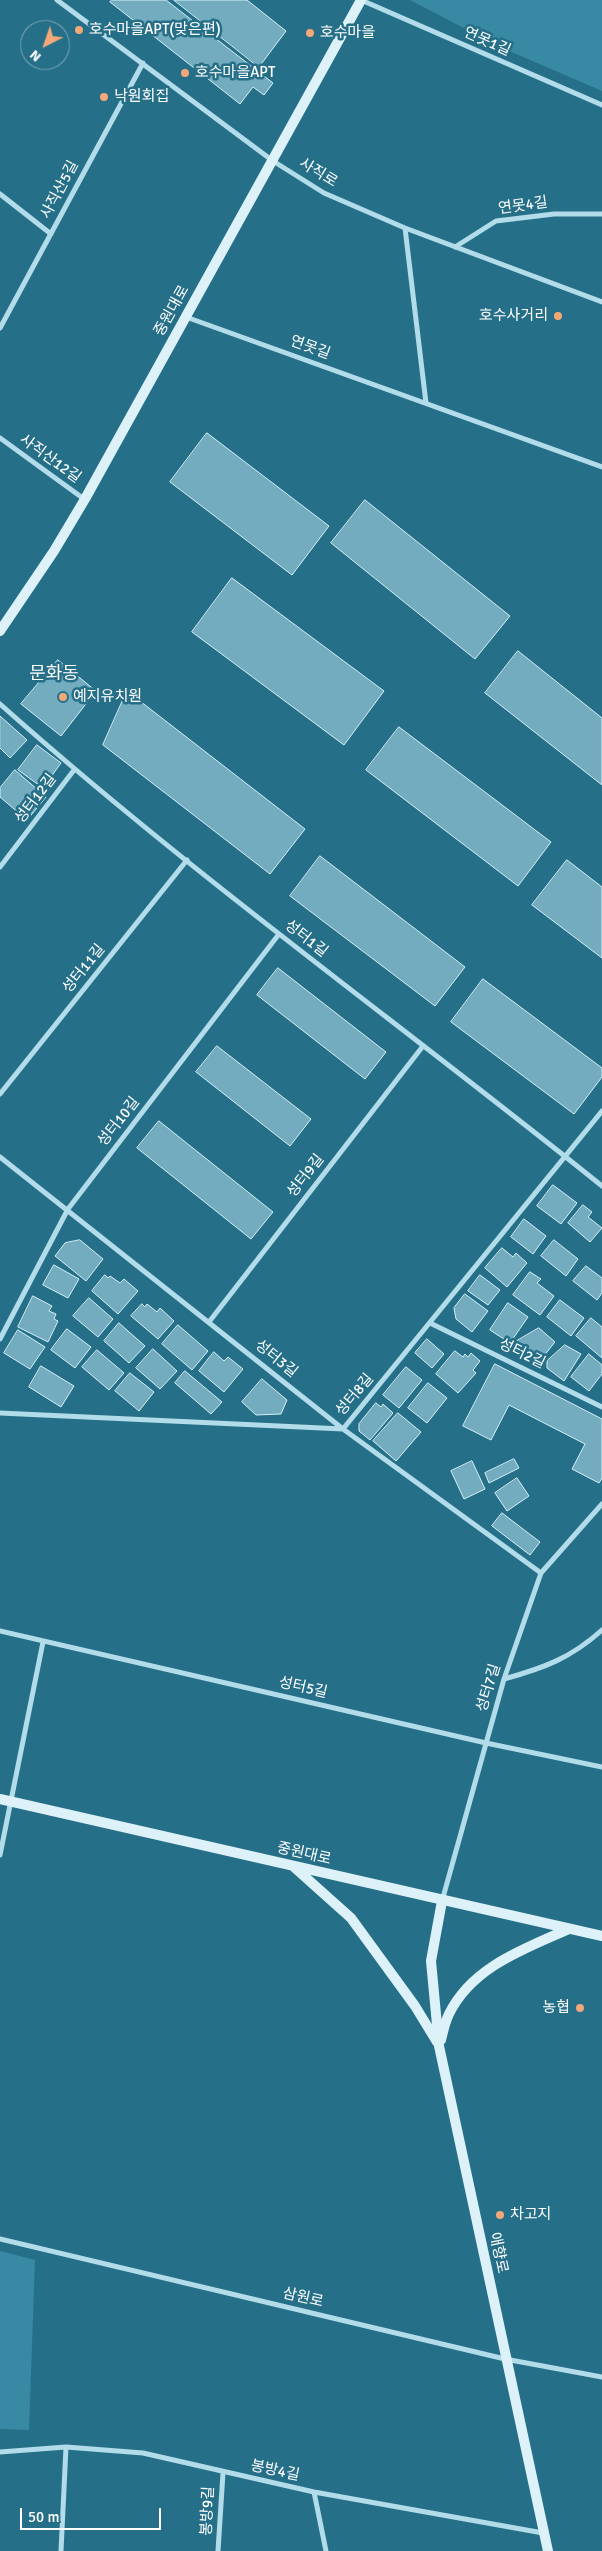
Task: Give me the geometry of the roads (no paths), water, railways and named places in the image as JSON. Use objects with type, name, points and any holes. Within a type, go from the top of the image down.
[{"type":"street","name":"사직로","points":[[57,0],[273,161],[324,194],[406,228],[602,302]]},
{"type":"street","name":"연못1길","points":[[361,0],[602,105]]},
{"type":"street","name":"중원대로","points":[[0,631],[54,551],[85,499],[361,0]]},
{"type":"street","name":"사직산5길","points":[[0,328],[143,63]]},
{"type":"street","points":[[0,194],[51,234]]},
{"type":"street","name":"연못4길","points":[[455,247],[496,221],[554,214],[602,214]]},
{"type":"street","points":[[406,228],[426,403]]},
{"type":"street","name":"연못길","points":[[186,316],[602,467]]},
{"type":"street","name":"사직산12길","points":[[0,438],[85,499]]},
{"type":"street","name":"성터1길","points":[[0,704],[74,770],[279,934],[602,1186]]},
{"type":"street","name":"성터12길","points":[[0,867],[74,770]]},
{"type":"street","name":"성터11길","points":[[0,1094],[187,860]]},
{"type":"street","name":"성터10길","points":[[0,1339],[68,1209],[279,934]]},
{"type":"street","name":"성터9길","points":[[209,1322],[423,1046]]},
{"type":"street","name":"성터8길","points":[[0,1413],[343,1429],[430,1324],[564,1155],[602,1111]]},
{"type":"street","name":"성터3길","points":[[0,1157],[68,1209],[343,1429],[541,1573]]},
{"type":"street","name":"성터2길","points":[[430,1324],[602,1407]]},
{"type":"street","name":"성터7길","points":[[442,1901],[504,1678],[541,1573],[602,1504]]},
{"type":"street","points":[[504,1678],[537,1670],[582,1648],[602,1630]]},
{"type":"street","name":"성터5길","points":[[0,1631],[486,1742],[602,1766]]},
{"type":"street","points":[[0,1855],[43,1642]]},
{"type":"street","name":"중원대로","points":[[0,1799],[602,1936]]},
{"type":"street","points":[[293,1867],[351,1918],[410,1998],[439,2046]]},
{"type":"street","name":"애향로","points":[[442,1901],[431,1961],[439,2046],[505,2359],[548,2551]]},
{"type":"street","points":[[439,2046],[448,2014],[468,1987],[497,1963],[570,1929]]},
{"type":"street","name":"삼원로","points":[[0,2239],[505,2359],[602,2377]]},
{"type":"street","points":[[61,2551],[66,2447]]},
{"type":"street","name":"봉방4길","points":[[0,2452],[66,2447],[143,2453],[223,2473],[314,2492],[544,2533]]},
{"type":"street","name":"봉방9길","points":[[218,2551],[223,2473]]},
{"type":"street","points":[[314,2492],[326,2551]]},
{"type":"place","name":"호수마을APT(맞은편)","points":[[79,30]]},
{"type":"place","name":"호수마을","points":[[310,33]]},
{"type":"place","name":"호수마을APT","points":[[185,73]]},
{"type":"place","name":"낙원회집","points":[[104,97]]},
{"type":"place","name":"호수사거리","points":[[558,316]]},
{"type":"place","name":"예지유치원","points":[[63,697]]},
{"type":"place","name":"농협","points":[[580,2008]]},
{"type":"place","name":"차고지","points":[[500,2215]]},
{"type":"district","name":"문화동","points":[[54,674]]}]
